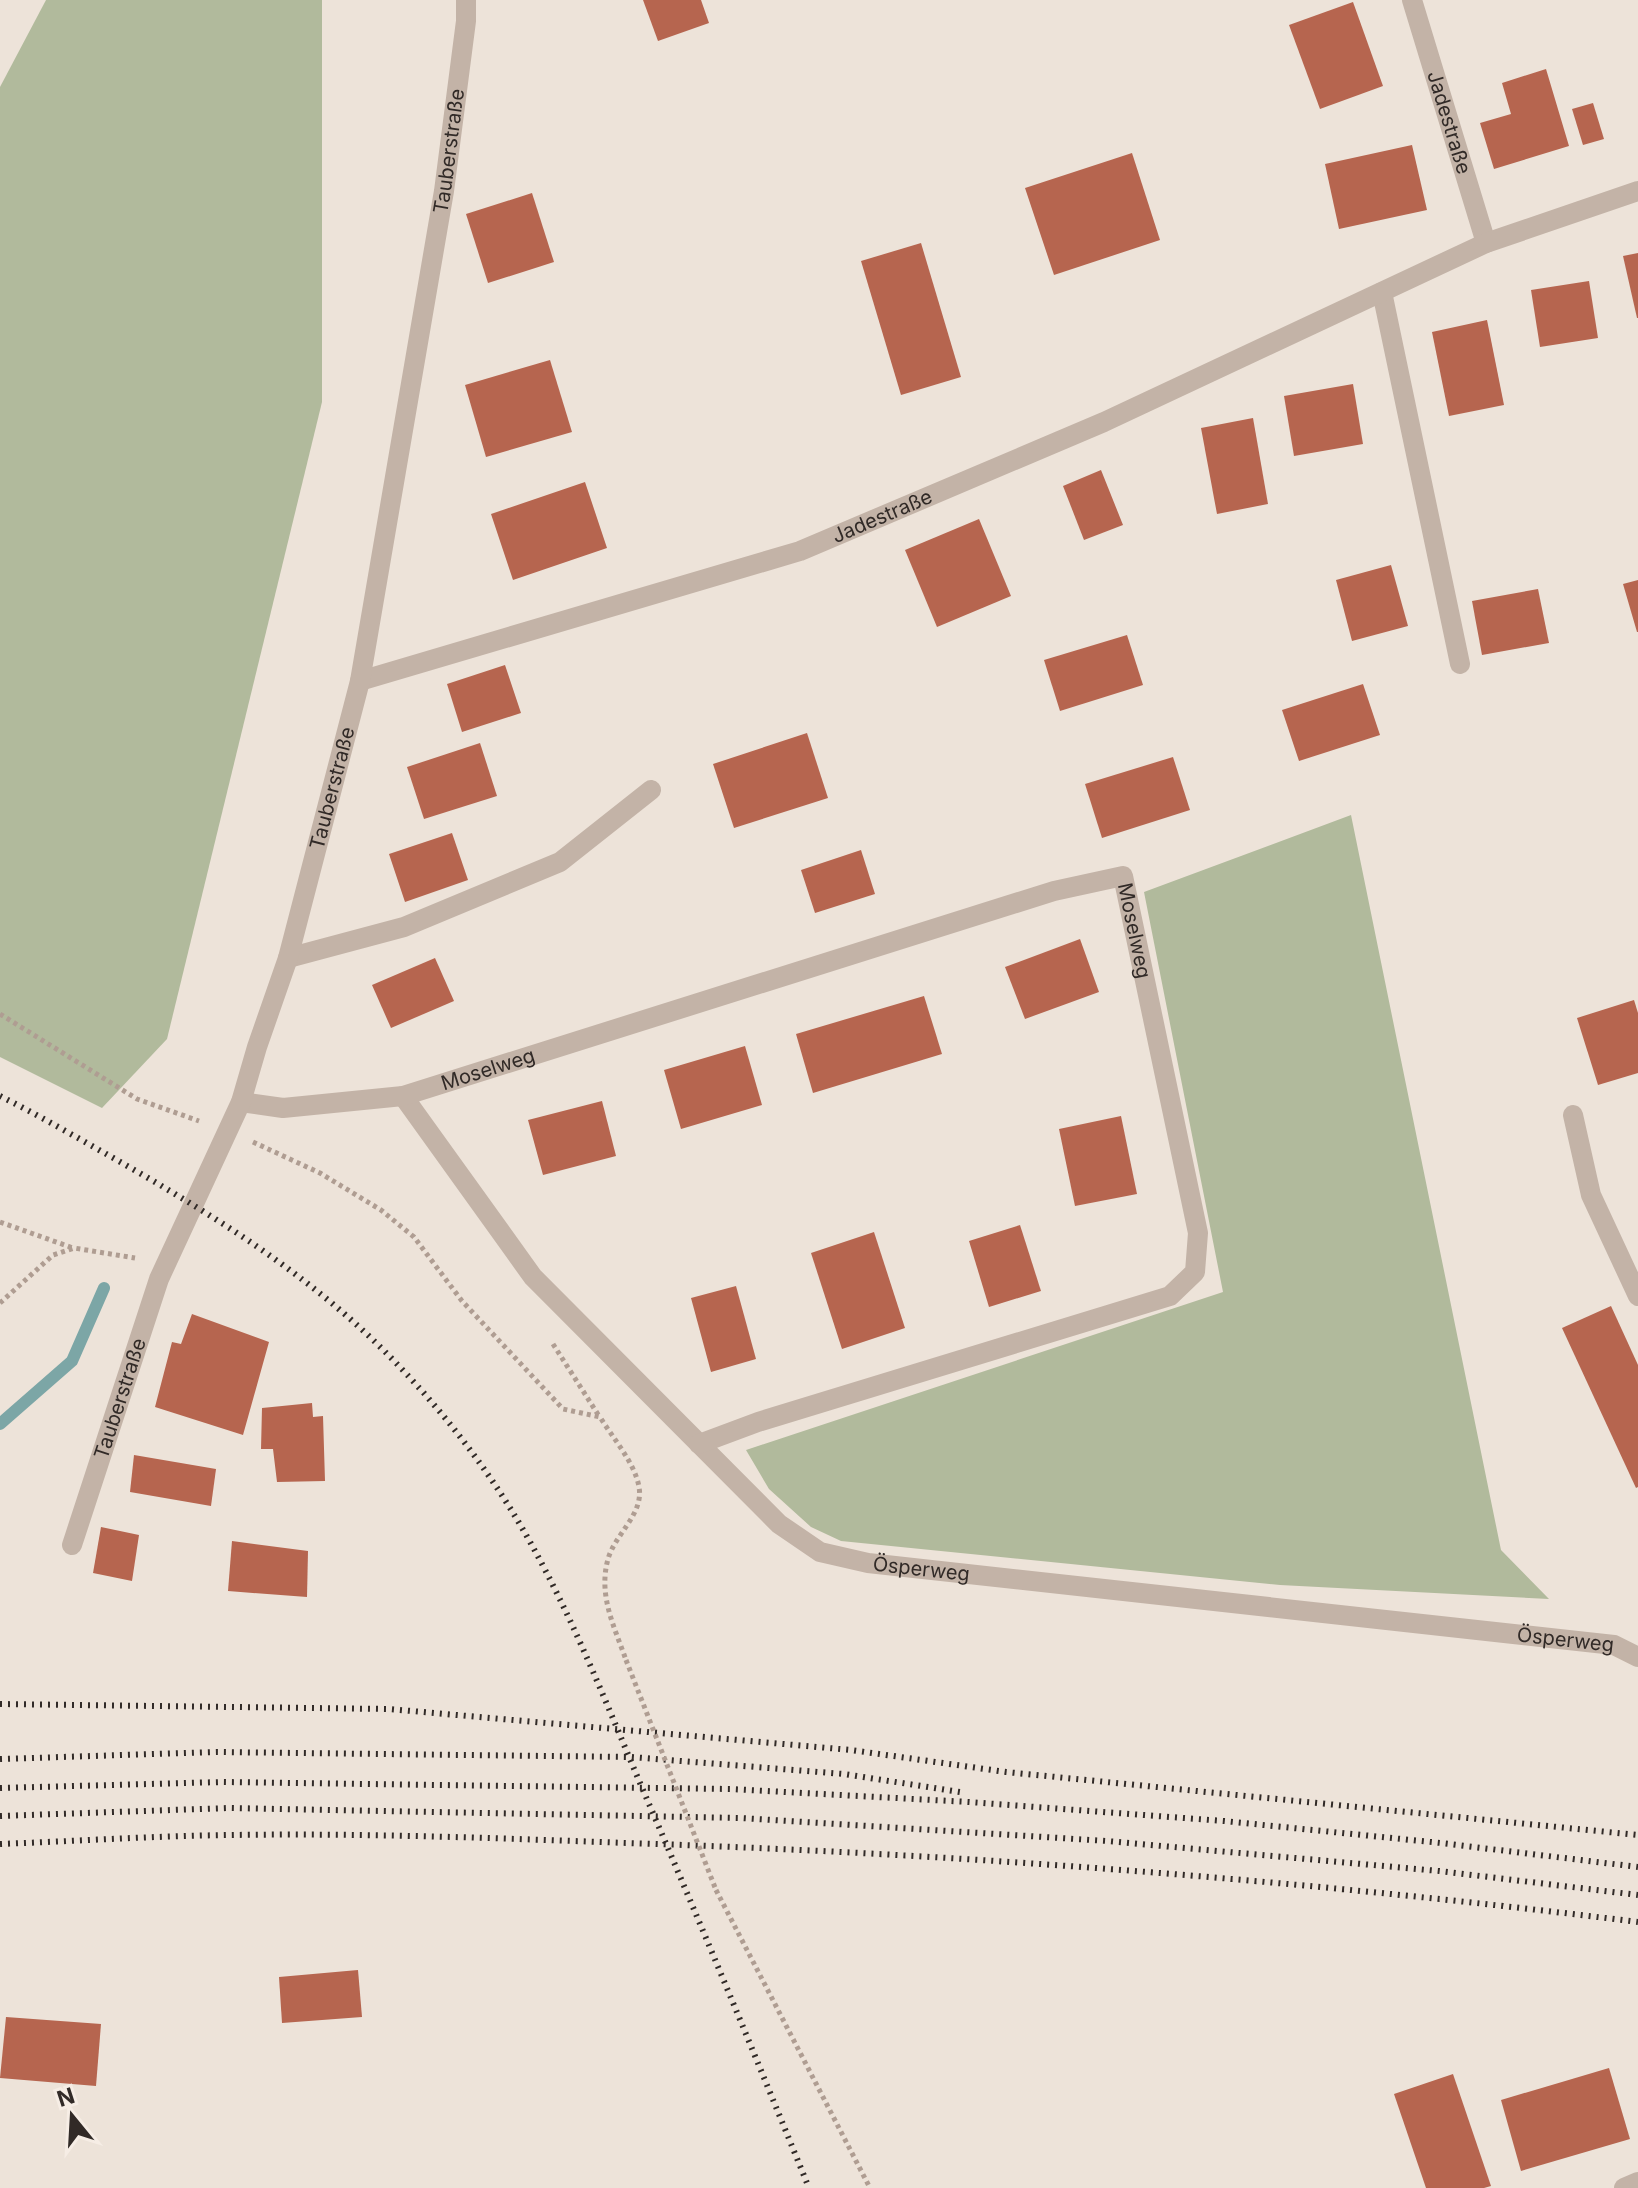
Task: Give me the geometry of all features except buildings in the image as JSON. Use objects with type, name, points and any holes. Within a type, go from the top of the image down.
[{"type":"street","name":"Tauberstraße","points":[[72,1545],[159,1279],[241,1102],[288,958],[360,681],[444,191],[466,21],[466,0]]},
{"type":"street","name":"Jadestraße","points":[[1412,0],[1486,243]]},
{"type":"street","name":"Jadestraße","points":[[360,681],[800,551],[1104,422],[1486,243],[1638,191]]},
{"type":"street","points":[[1382,292],[1460,664]]},
{"type":"street","points":[[288,958],[404,927],[560,862],[651,790]]},
{"type":"street","name":"Moselweg","points":[[241,1102],[283,1108],[403,1096],[1054,891],[1123,876],[1198,1233],[1195,1272],[1170,1296],[758,1422],[699,1444]]},
{"type":"street","name":"Ösperweg","points":[[403,1096],[533,1277],[779,1524],[820,1552],[868,1563],[1614,1645],[1638,1657]]},
{"type":"street","points":[[1573,1115],[1591,1195],[1638,1296]]},
{"type":"street","points":[[1624,2188],[1638,2182]]},
{"type":"path","points":[[0,1014],[137,1099],[226,1130],[320,1173],[381,1210],[414,1237],[462,1301],[563,1409],[600,1417],[636,1477],[640,1490],[639,1504],[609,1556],[604,1588],[608,1611],[716,1890],[870,2188]]},
{"type":"path","points":[[0,1222],[74,1248],[167,1263]]},
{"type":"path","points":[[0,1303],[53,1255],[74,1248]]},
{"type":"green space","points":[[46,0],[322,0],[322,402],[167,1039],[102,1108],[0,1057],[0,87]]},
{"type":"green space","points":[[1351,815],[1501,1550],[1549,1599],[1280,1585],[841,1541],[811,1527],[769,1489],[746,1450],[1223,1292],[1144,892]]},
{"type":"waterway","points":[[0,1424],[72,1361],[104,1288]]},
{"type":"railway","points":[[0,1096],[197,1208],[302,1279],[397,1364],[466,1445],[525,1533],[573,1627],[809,2188]]},
{"type":"railway","points":[[0,1704],[389,1709],[851,1750],[1006,1772],[1638,1835]]},
{"type":"railway","points":[[0,1759],[216,1752],[631,1757],[844,1774],[960,1792]]},
{"type":"railway","points":[[0,1788],[223,1782],[730,1789],[969,1802],[1224,1821],[1638,1867]]},
{"type":"railway","points":[[0,1816],[229,1808],[741,1818],[1107,1841],[1439,1871],[1638,1895]]},
{"type":"railway","points":[[0,1844],[202,1836],[330,1835],[754,1848],[1007,1862],[1260,1881],[1638,1922]]}]
